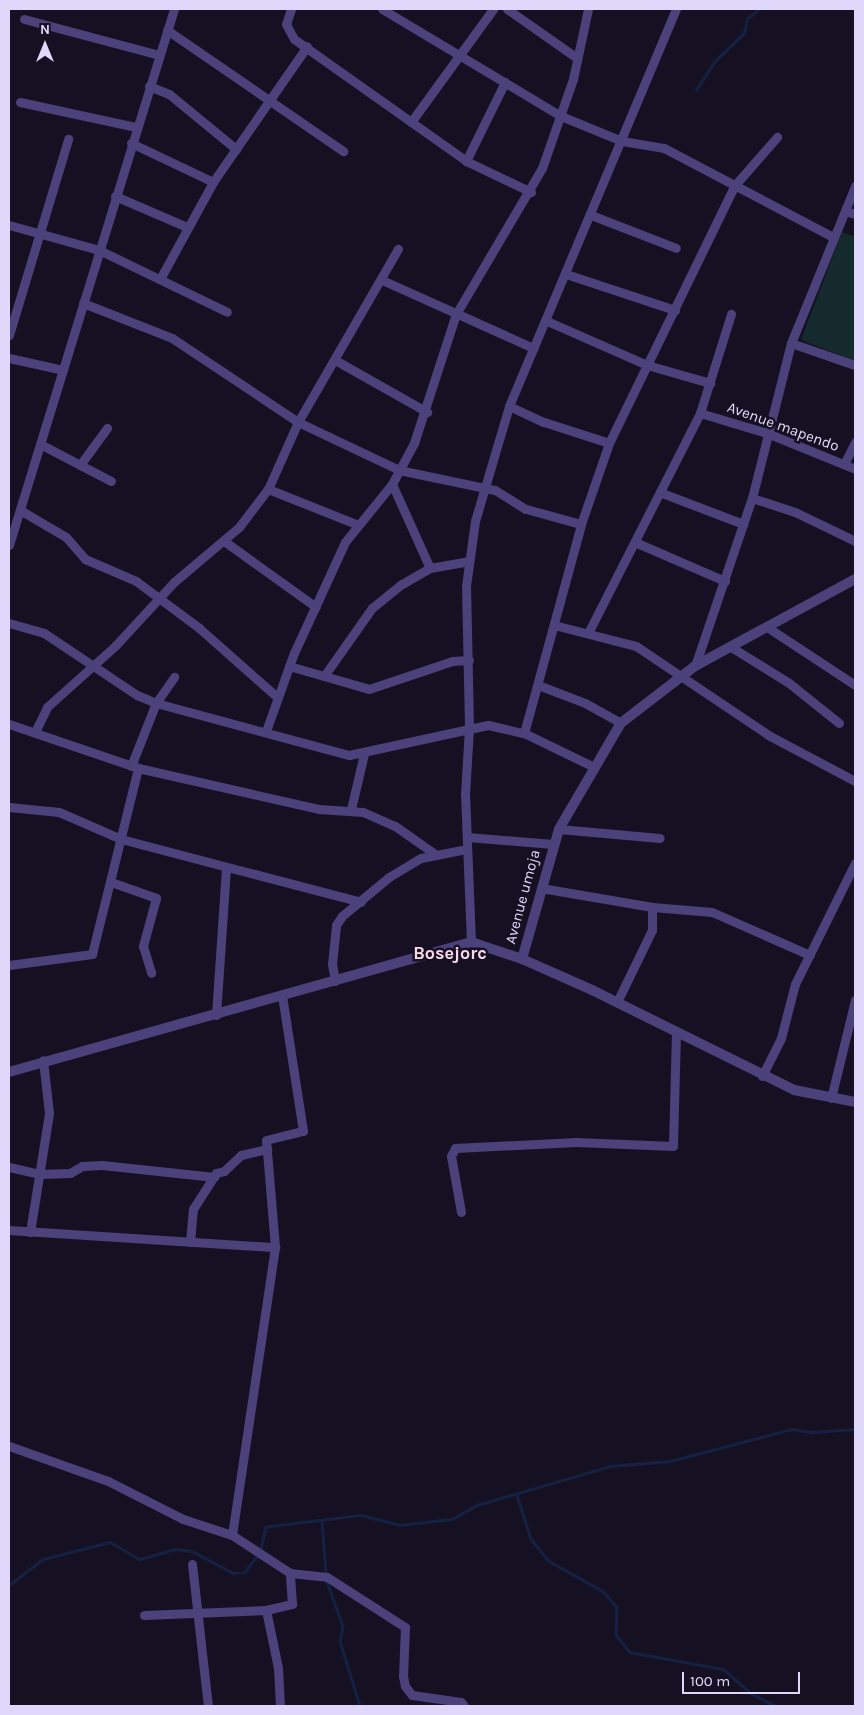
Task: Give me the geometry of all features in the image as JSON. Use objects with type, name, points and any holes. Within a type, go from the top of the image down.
[{"type":"street","points":[[9,541],[174,9]]},
{"type":"street","points":[[291,9],[286,24],[289,34],[466,162],[531,192]]},
{"type":"street","points":[[382,9],[561,116],[622,141],[664,148],[833,237]]},
{"type":"street","points":[[411,122],[462,56],[493,9]]},
{"type":"street","points":[[507,9],[577,58]]},
{"type":"street","points":[[266,731],[289,666],[356,524],[392,484],[427,412],[456,314],[476,276],[531,192],[561,116],[588,9]]},
{"type":"street","points":[[471,942],[467,849],[469,561],[483,489],[509,406],[533,348],[547,321],[676,9]]},
{"type":"street","points":[[24,19],[159,55]]},
{"type":"street","points":[[167,30],[343,151]]},
{"type":"street","points":[[160,279],[213,182],[307,46]]},
{"type":"street","points":[[466,162],[505,82]]},
{"type":"street","points":[[149,86],[169,94],[236,149]]},
{"type":"street","points":[[20,102],[136,127]]},
{"type":"street","points":[[524,733],[580,524],[609,443],[735,185],[777,137]]},
{"type":"street","points":[[9,335],[68,139]]},
{"type":"street","points":[[131,143],[213,182]]},
{"type":"street","points":[[695,666],[752,498],[791,343],[855,186]]},
{"type":"street","points":[[115,196],[187,227]]},
{"type":"street","points":[[845,211],[855,214]]},
{"type":"street","points":[[591,215],[676,248]]},
{"type":"street","points":[[9,224],[99,250],[227,312]]},
{"type":"street","points":[[36,732],[47,706],[92,665],[158,599],[224,541],[268,489],[298,422],[398,250]]},
{"type":"street","points":[[566,274],[675,310]]},
{"type":"street","points":[[382,280],[533,348]]},
{"type":"street","points":[[83,303],[172,338],[298,422],[399,470],[495,490],[526,509],[580,524]]},
{"type":"street","points":[[588,633],[637,544],[700,413],[731,314]]},
{"type":"street","points":[[547,321],[647,365],[710,383]]},
{"type":"street","points":[[791,343],[855,365]]},
{"type":"street","points":[[9,358],[63,370]]},
{"type":"street","points":[[335,360],[427,412]]},
{"type":"street","points":[[509,406],[544,422],[609,443]]},
{"type":"street","name":"Avenue mapendo","points":[[700,413],[767,433],[855,469]]},
{"type":"street","points":[[80,465],[107,428]]},
{"type":"street","points":[[844,464],[855,442]]},
{"type":"street","points":[[40,444],[111,481]]},
{"type":"street","points":[[392,484],[430,568]]},
{"type":"street","points":[[268,489],[356,524]]},
{"type":"street","points":[[662,493],[743,524]]},
{"type":"street","points":[[752,498],[795,512],[855,541]]},
{"type":"street","points":[[20,510],[66,537],[85,559],[136,581],[199,628],[278,697]]},
{"type":"street","points":[[224,541],[316,607]]},
{"type":"street","points":[[637,544],[725,581]]},
{"type":"street","points":[[324,676],[372,608],[402,584],[430,568],[469,561]]},
{"type":"street","name":"Avenue umoja","points":[[522,958],[540,888],[559,829],[621,723],[695,666],[855,578]]},
{"type":"street","points":[[9,622],[44,633],[136,695],[156,703],[266,731],[349,755],[364,754],[469,727],[494,726],[524,733],[594,767]]},
{"type":"street","points":[[554,625],[636,646],[770,736],[855,782]]},
{"type":"street","points":[[767,627],[855,686]]},
{"type":"street","points":[[731,647],[789,683],[839,722]]},
{"type":"street","points":[[289,666],[369,689],[452,661],[469,660]]},
{"type":"street","points":[[9,965],[92,954],[121,839],[134,767],[156,703],[174,677]]},
{"type":"street","points":[[538,685],[585,702],[621,723]]},
{"type":"street","points":[[9,724],[134,767],[319,809],[351,809],[395,826],[435,854]]},
{"type":"street","points":[[351,809],[364,754]]},
{"type":"street","points":[[9,807],[59,812],[121,839],[226,869],[361,902]]},
{"type":"street","points":[[559,829],[660,838]]},
{"type":"street","points":[[467,837],[553,844]]},
{"type":"street","points":[[334,981],[332,964],[336,925],[389,877],[435,854],[467,849]]},
{"type":"street","points":[[762,1076],[782,1038],[795,984],[855,863]]},
{"type":"street","points":[[216,1015],[226,869]]},
{"type":"street","points":[[111,882],[156,898],[143,946],[151,973]]},
{"type":"street","points":[[540,888],[652,907],[712,912],[810,955]]},
{"type":"street","points":[[617,1002],[652,930],[652,907]]},
{"type":"street","points":[[9,1072],[42,1060],[216,1015],[471,942],[522,958],[617,1002],[676,1034],[794,1090],[855,1102]]},
{"type":"street","points":[[232,1535],[275,1247],[266,1140],[303,1131],[282,996]]},
{"type":"street","points":[[831,1098],[855,1000]]},
{"type":"street","points":[[460,1212],[451,1156],[455,1148],[576,1142],[674,1146],[676,1034]]},
{"type":"street","points":[[30,1232],[49,1113],[42,1060]]},
{"type":"street","points":[[190,1242],[194,1208],[214,1177],[241,1156],[267,1149]]},
{"type":"street","points":[[9,1167],[39,1174],[70,1173],[82,1166],[102,1166],[214,1177]]},
{"type":"street","points":[[9,1230],[275,1247]]},
{"type":"street","points":[[9,1446],[108,1481],[183,1519],[232,1535],[290,1573],[326,1577],[405,1627],[405,1686],[412,1695],[461,1702],[464,1706]]},
{"type":"street","points":[[192,1564],[208,1706]]},
{"type":"street","points":[[144,1615],[198,1611],[266,1610],[292,1604],[290,1573]]},
{"type":"street","points":[[266,1610],[278,1668],[280,1706]]},
{"type":"green space","points":[[842,232],[855,237],[855,361],[801,340]]},
{"type":"waterway","points":[[696,90],[715,61],[744,33],[747,19],[759,9]]},
{"type":"waterway","points":[[9,1585],[43,1559],[110,1542],[140,1559],[174,1549],[192,1551],[233,1573],[244,1573],[260,1552],[265,1528],[270,1526],[361,1515],[400,1525],[452,1519],[477,1505],[610,1466],[670,1461],[792,1429],[812,1432],[855,1429]]},
{"type":"waterway","points":[[517,1495],[531,1539],[549,1561],[603,1591],[617,1607],[616,1635],[630,1652],[723,1669],[752,1694],[776,1706]]},
{"type":"waterway","points":[[322,1520],[326,1574]]},
{"type":"waterway","points":[[326,1579],[343,1626],[340,1641],[360,1706]]},
{"type":"district","name":"Bosejorc","points":[[450,953]]}]
